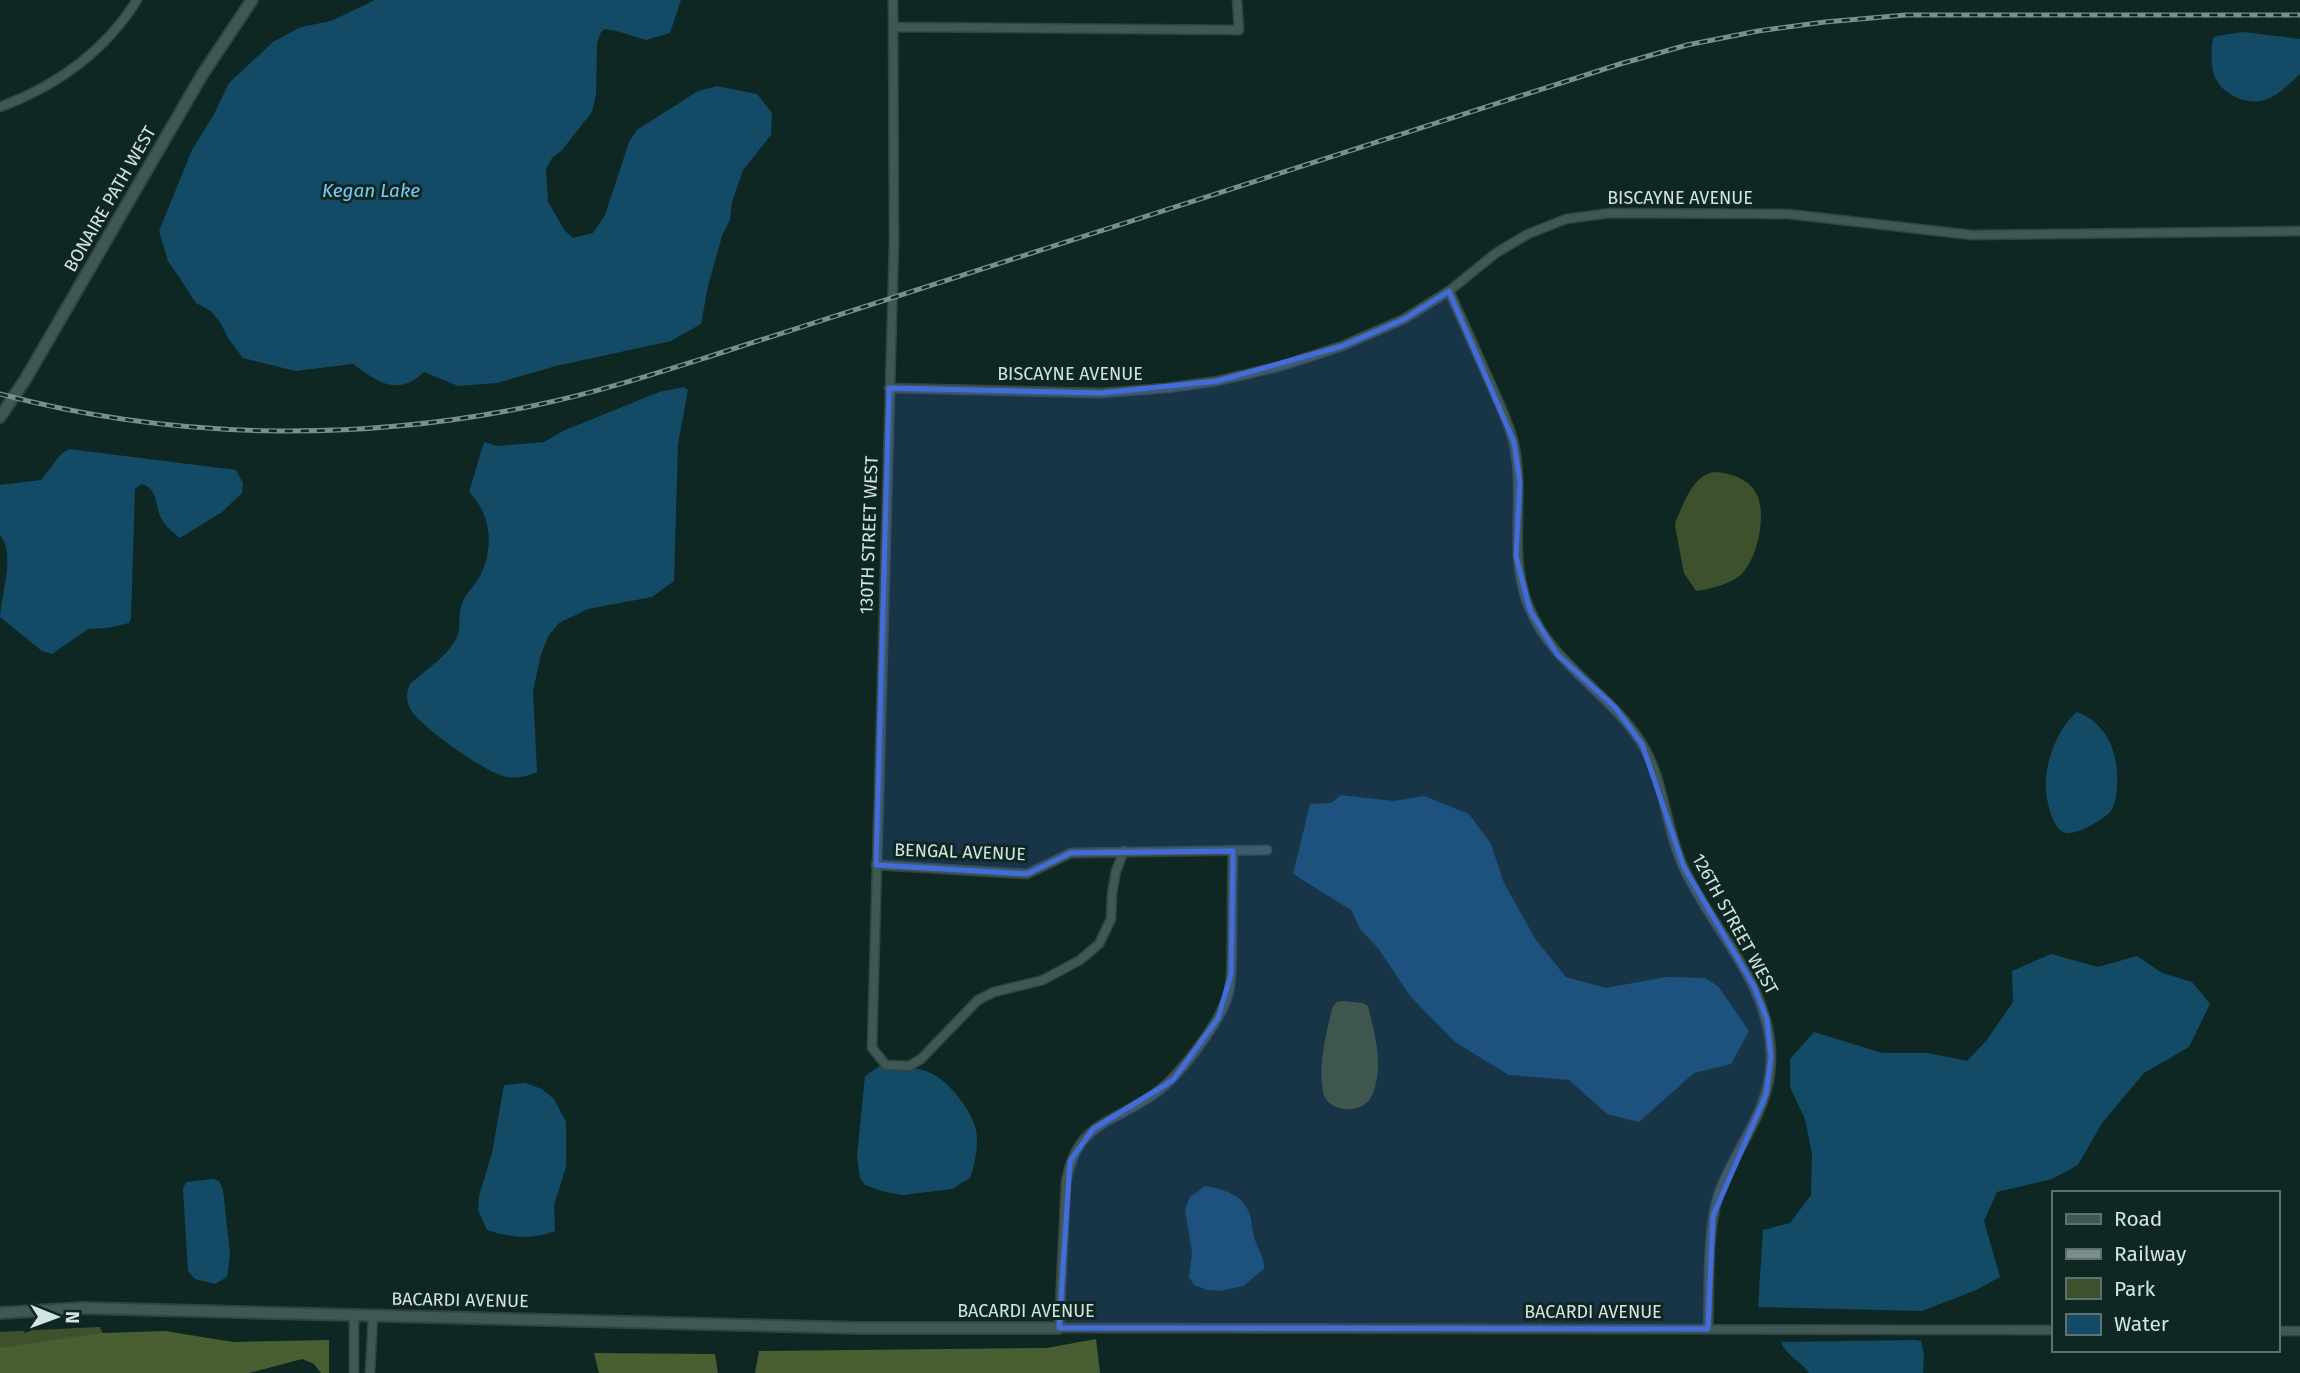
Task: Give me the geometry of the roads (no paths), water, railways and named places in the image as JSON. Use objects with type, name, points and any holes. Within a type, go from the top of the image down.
[{"type":"street","points":[[0,107],[38,91],[82,62],[117,28],[137,0]]},
{"type":"street","name":"BONAIRE PATH WEST","points":[[0,417],[25,380],[202,75],[252,0]]},
{"type":"street","name":"130TH STREET WEST","points":[[893,0],[894,242],[872,1048],[886,1065],[909,1066],[921,1059],[978,1000],[993,992],[1043,980],[1080,960],[1099,943],[1111,919],[1114,882],[1124,851]]},
{"type":"street","points":[[893,27],[1239,30],[1237,0]]},
{"type":"street","name":"BISCAYNE AVENUE","points":[[889,388],[1101,393],[1217,381],[1281,366],[1342,345],[1404,319],[1449,291],[1496,253],[1528,234],[1566,219],[1610,213],[1788,214],[1972,235],[2300,231]]},
{"type":"street","name":"126TH STREET WEST","points":[[1449,291],[1514,442],[1520,482],[1516,556],[1530,610],[1557,654],[1615,707],[1642,744],[1657,776],[1672,834],[1684,867],[1754,986],[1767,1019],[1771,1057],[1766,1095],[1757,1119],[1721,1188],[1713,1216],[1708,1329]]},
{"type":"street","name":"BENGAL AVENUE","points":[[876,866],[1027,874],[1071,853],[1267,850]]},
{"type":"street","points":[[1059,1328],[1066,1182],[1070,1161],[1079,1143],[1093,1129],[1152,1096],[1173,1080],[1218,1018],[1228,996],[1231,974],[1233,852]]},
{"type":"street","name":"BACARDI AVENUE","points":[[0,1313],[83,1308],[860,1328],[2052,1330]]},
{"type":"street","points":[[354,1315],[354,1373]]},
{"type":"street","points":[[370,1373],[373,1315]]},
{"type":"street","points":[[2279,1331],[2300,1331]]},
{"type":"water","name":"Kegan Lake","points":[[375,0],[681,0],[670,33],[646,40],[617,31],[605,29],[601,32],[597,43],[596,95],[592,112],[562,150],[552,158],[546,169],[548,202],[565,231],[573,238],[593,233],[605,215],[629,142],[637,130],[698,91],[717,86],[757,94],[772,113],[771,135],[743,170],[708,286],[701,324],[671,341],[556,366],[497,383],[458,386],[424,372],[414,380],[396,385],[379,381],[353,364],[295,371],[243,358],[220,322],[211,311],[196,303],[168,261],[159,231],[192,150],[229,83],[273,42],[301,27],[331,21]]},
{"type":"water","points":[[2243,32],[2300,39],[2300,74],[2265,100],[2249,101],[2233,96],[2220,85],[2213,71],[2213,38]]},
{"type":"water","points":[[684,387],[688,390],[678,444],[674,581],[652,597],[588,609],[559,623],[549,635],[541,654],[533,691],[537,772],[514,778],[491,771],[452,747],[427,727],[411,710],[407,697],[410,684],[444,655],[456,639],[462,603],[478,580],[484,565],[489,543],[486,521],[477,501],[469,492],[483,445],[485,442],[497,446],[544,442],[563,431],[659,392]]},
{"type":"water","points":[[69,449],[236,470],[243,483],[242,493],[222,512],[180,538],[162,520],[155,496],[150,489],[141,484],[135,489],[129,623],[88,629],[52,654],[42,651],[0,617],[7,553],[0,535],[0,485],[41,480],[61,454]]},
{"type":"water","points":[[2077,712],[2097,724],[2110,742],[2116,763],[2117,786],[2115,803],[2110,812],[2088,827],[2068,833],[2058,828],[2051,815],[2046,778],[2056,742],[2065,725]]},
{"type":"water","points":[[1341,795],[1394,801],[1424,796],[1469,814],[1491,844],[1504,883],[1536,940],[1566,977],[1606,988],[1666,977],[1705,978],[1718,986],[1749,1031],[1731,1064],[1694,1073],[1639,1122],[1607,1114],[1569,1080],[1509,1075],[1455,1042],[1410,996],[1378,948],[1360,929],[1351,910],[1293,874],[1310,804],[1331,803]]},
{"type":"water","points":[[2051,954],[2098,967],[2137,956],[2162,973],[2192,982],[2210,1004],[2189,1047],[2144,1073],[2102,1123],[2078,1165],[2052,1179],[1997,1192],[1984,1221],[2000,1277],[1976,1290],[1922,1311],[1758,1307],[1763,1230],[1790,1223],[1811,1195],[1812,1154],[1805,1119],[1790,1087],[1790,1059],[1814,1032],[1882,1053],[1928,1053],[1967,1061],[1986,1041],[2013,1002],[2012,971]]},
{"type":"water","points":[[880,1066],[913,1068],[932,1073],[956,1094],[976,1129],[976,1154],[970,1178],[952,1189],[903,1195],[865,1185],[860,1178],[857,1156],[865,1076]]},
{"type":"water","points":[[525,1083],[542,1089],[554,1099],[566,1122],[566,1167],[554,1205],[555,1231],[521,1237],[487,1230],[478,1210],[504,1085]]},
{"type":"water","points":[[213,1179],[219,1181],[223,1190],[230,1254],[227,1277],[215,1284],[195,1279],[188,1271],[183,1189],[186,1182]]},
{"type":"water","points":[[1205,1186],[1226,1191],[1238,1198],[1250,1215],[1264,1269],[1243,1286],[1221,1291],[1207,1290],[1194,1285],[1189,1277],[1192,1253],[1185,1210],[1190,1197]]},
{"type":"water","points":[[1921,1341],[1924,1355],[1923,1373],[1809,1373],[1786,1351],[1781,1342]]},
{"type":"railway","points":[[0,394],[65,409],[198,428],[333,430],[466,418],[554,401],[644,377],[1620,64],[1687,45],[1758,31],[1906,15],[2300,15]]}]
